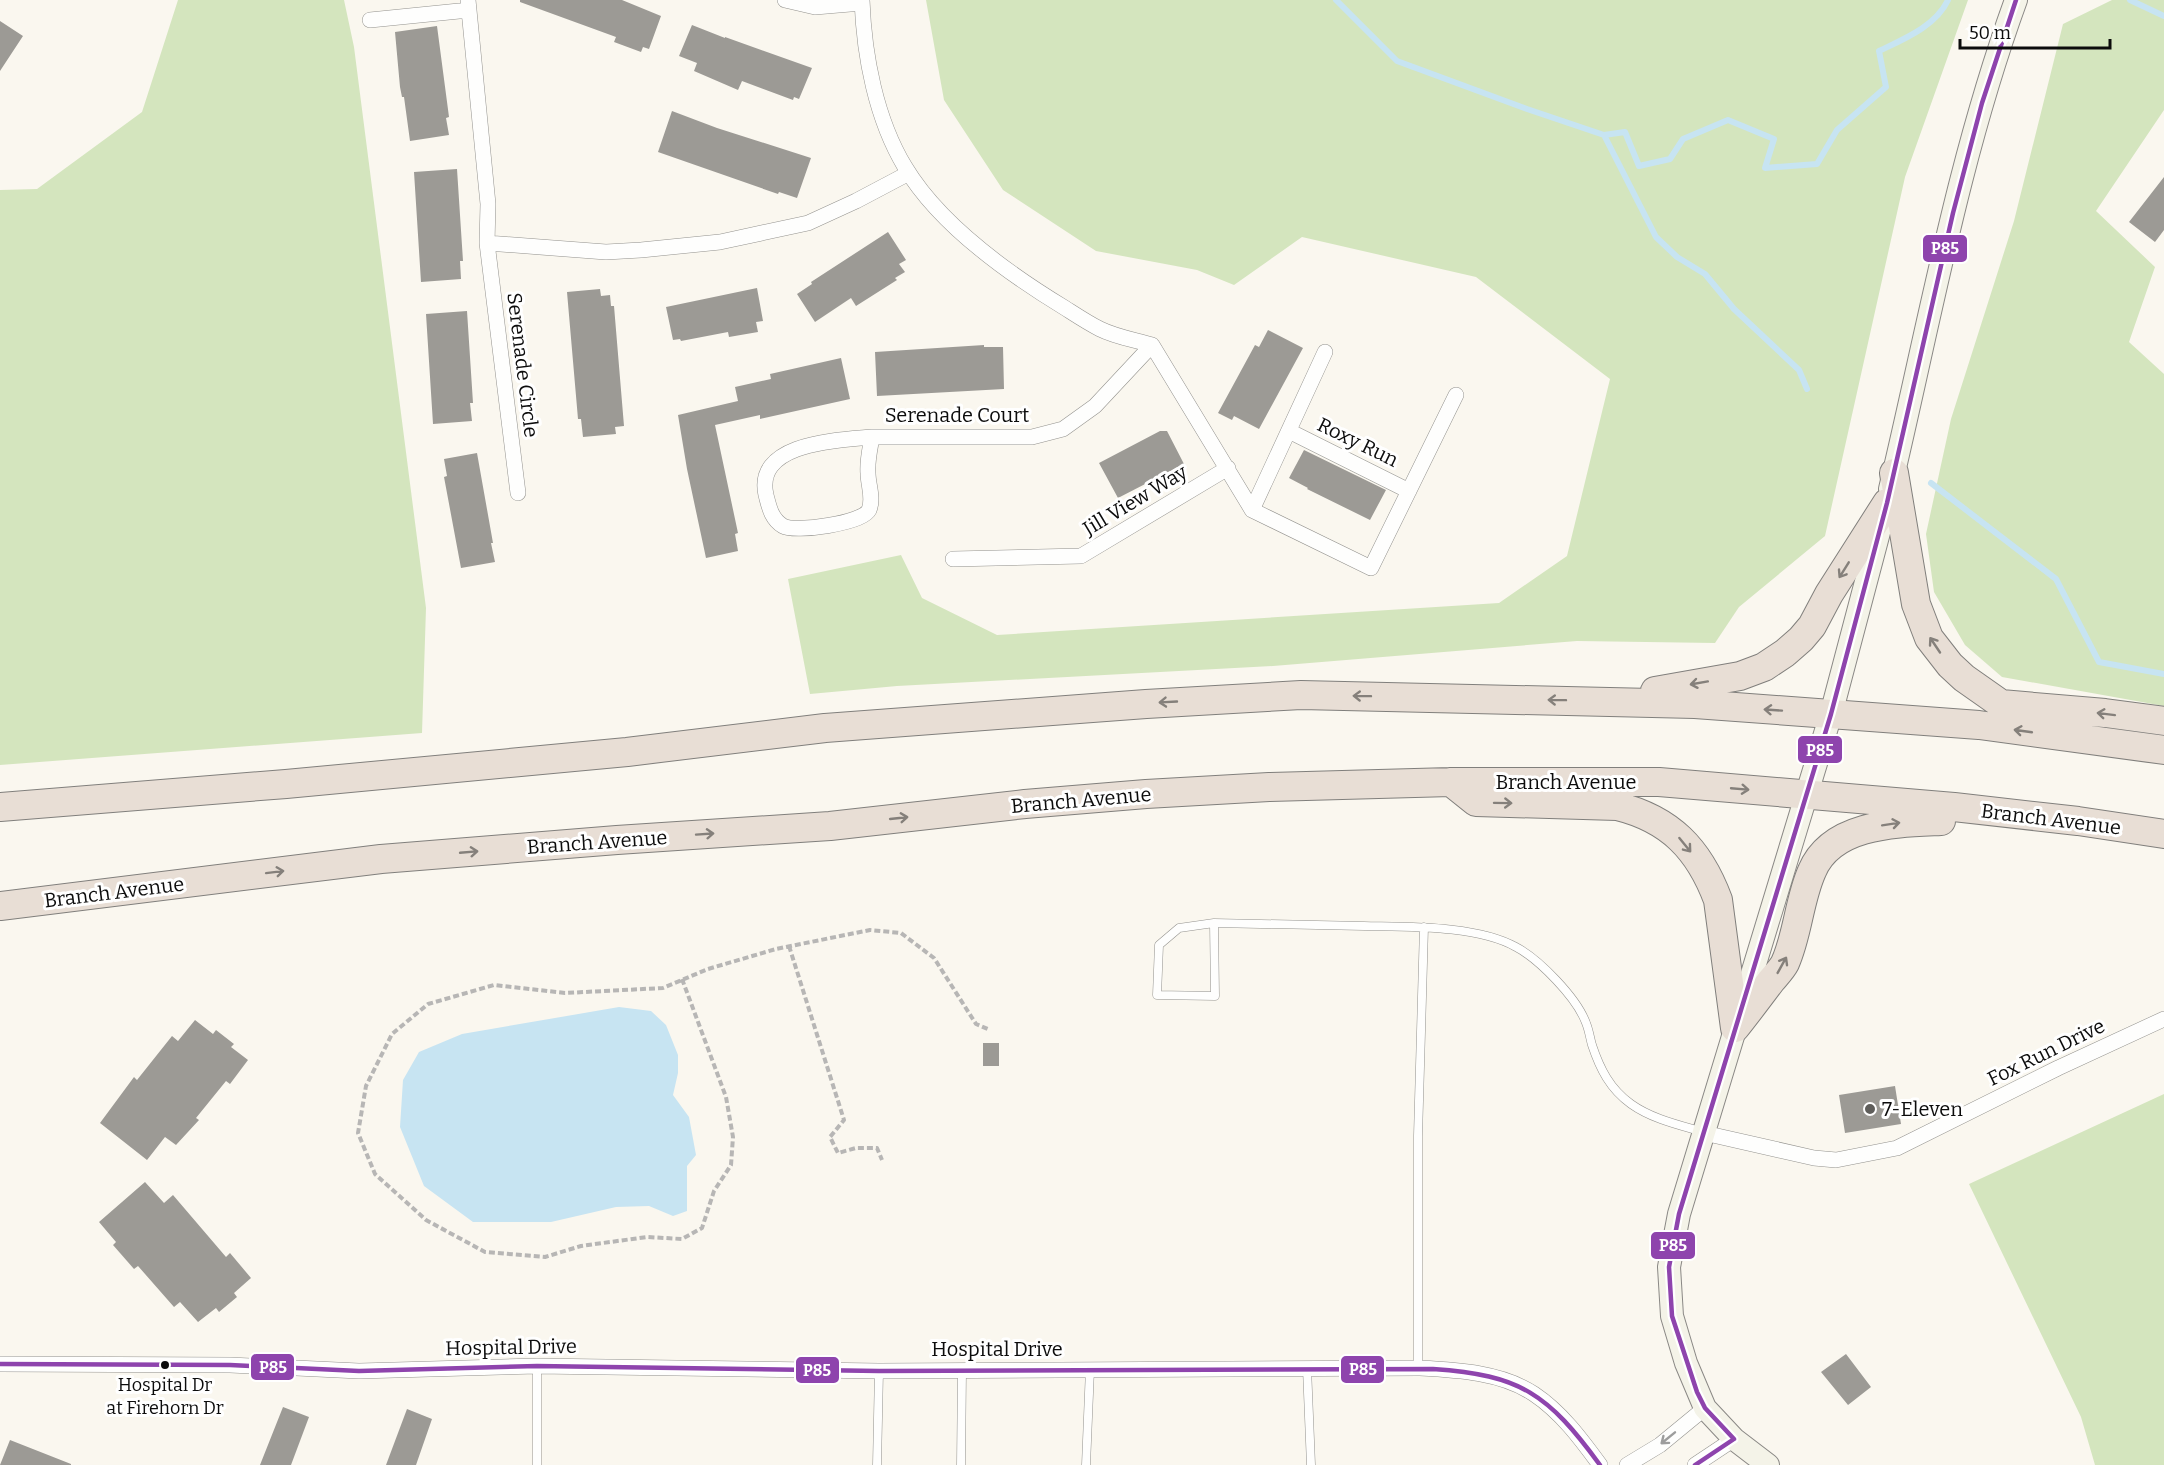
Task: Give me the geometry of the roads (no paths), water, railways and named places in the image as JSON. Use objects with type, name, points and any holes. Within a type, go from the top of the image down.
[{"type":"highway","points":[[1894,473],[1916,604],[1929,638],[1965,678],[2001,704],[2105,713],[2164,721]]},
{"type":"highway","points":[[1602,701],[1740,676],[1764,667],[1802,639],[1812,626],[1829,594],[1887,503]]},
{"type":"highway","points":[[0,807],[627,752],[825,728],[1301,695],[1695,704],[1979,725],[2164,750]]},
{"type":"highway","points":[[1451,782],[1476,802],[1617,806],[1638,811],[1668,827],[1680,838],[1699,863],[1712,884],[1718,900],[1735,1028]]},
{"type":"highway","name":"Branch Avenue","points":[[0,906],[381,860],[617,840],[830,826],[1025,804],[1146,794],[1269,787],[1451,782],[1659,782],[1954,807],[2164,834]]},
{"type":"highway","points":[[1735,1028],[1785,964],[1812,870],[1823,854],[1835,844],[1874,827],[1898,823],[2043,817]]},
{"type":"main road","points":[[1768,1465],[1734,1439],[1705,1408],[1693,1382],[1674,1325],[1669,1267],[1679,1214],[1831,714],[1887,503],[1953,213],[1982,103],[2016,0]]},
{"type":"street","points":[[785,0],[815,7],[862,2],[868,58],[890,138],[909,173],[929,200],[1002,267],[1034,289],[1101,329],[1152,345],[1252,510],[1371,568],[1456,395]]},
{"type":"street","points":[[370,20],[468,5]]},
{"type":"street","name":"Serenade Circle","points":[[468,5],[488,204],[487,243],[518,493]]},
{"type":"street","points":[[487,243],[606,252],[720,242],[808,223],[909,173]]},
{"type":"street","name":"Serenade Court","points":[[872,437],[868,473],[871,502],[866,514],[856,520],[807,529],[786,528],[775,519],[770,510],[764,481],[765,474],[785,455],[809,444],[872,437],[1032,437],[1063,429],[1095,406],[1152,345]]},
{"type":"street","points":[[1252,510],[1325,351]]},
{"type":"street","name":"Roxy Run","points":[[1289,431],[1409,491]]},
{"type":"street","name":"Jill View Way","points":[[953,559],[1081,556],[1227,468]]},
{"type":"street","name":"Fox Run Drive","points":[[1704,1133],[1814,1158],[1836,1160],[1897,1148],[2058,1068],[2164,1019]]},
{"type":"street","name":"Hospital Drive","points":[[0,1364],[230,1365],[359,1371],[537,1366],[879,1371],[1418,1368],[1484,1375],[1519,1386],[1534,1394],[1564,1420],[1600,1465]]},
{"type":"street","points":[[1627,1465],[1660,1445],[1705,1408]]},
{"type":"street","points":[[1695,1465],[1734,1439]]},
{"type":"lane","points":[[1214,923],[1215,996],[1157,995],[1160,945],[1179,928],[1214,923],[1424,927],[1473,933],[1515,946],[1527,954],[1568,994],[1578,1008],[1586,1022],[1599,1063],[1615,1090],[1646,1114],[1704,1133]]},
{"type":"lane","points":[[1418,1368],[1418,1136],[1424,927]]},
{"type":"lane","points":[[537,1366],[537,1465]]},
{"type":"lane","points":[[1307,1367],[1311,1465]]},
{"type":"lane","points":[[1086,1465],[1090,1369]]},
{"type":"lane","points":[[961,1465],[962,1370]]},
{"type":"lane","points":[[877,1465],[879,1371]]},
{"type":"water","points":[[619,1007],[651,1011],[666,1025],[678,1055],[678,1073],[673,1095],[689,1117],[696,1155],[687,1166],[687,1211],[673,1216],[649,1206],[616,1207],[551,1222],[473,1222],[424,1186],[400,1127],[403,1080],[419,1052],[462,1034]]},
{"type":"waterway","points":[[1336,0],[1397,61],[1604,135],[1656,237],[1677,257],[1705,274],[1734,309],[1799,370],[1807,389]]},
{"type":"waterway","points":[[1604,135],[1625,132],[1639,166],[1670,159],[1683,139],[1728,120],[1774,139],[1765,168],[1817,164],[1837,130],[1886,87],[1879,51],[1927,24],[1936,17],[1948,0]]},
{"type":"waterway","points":[[2130,0],[2164,16]]},
{"type":"waterway","points":[[1931,483],[2056,579],[2099,662],[2164,674]]},
{"type":"place","name":"7-Eleven","points":[[1870,1109]]},
{"type":"place","name":"Hospital Dr at Firehorn Dr","points":[[165,1365]]}]
